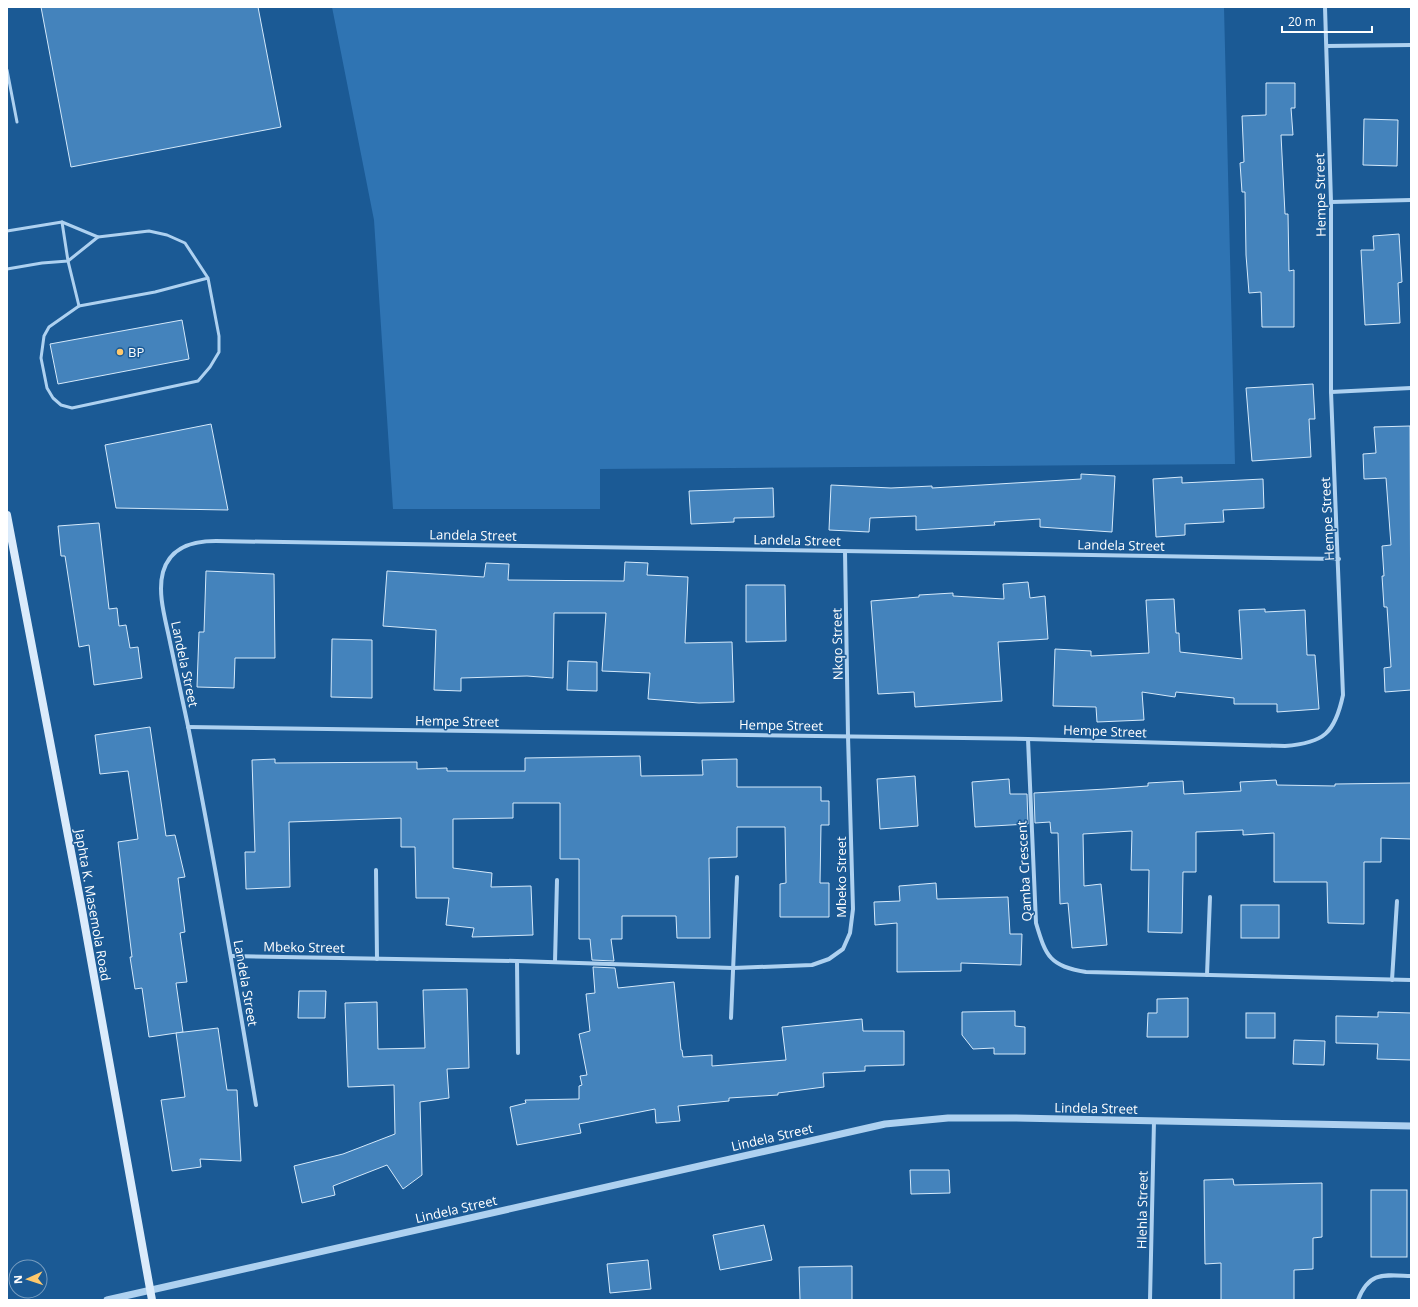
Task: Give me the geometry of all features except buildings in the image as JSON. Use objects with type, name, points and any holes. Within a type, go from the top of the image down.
[{"type":"main road","name":"Japhta K. Masemola Road","points":[[7,515],[81,904],[135,1212],[152,1300]]},
{"type":"street","name":"Hempe Street","points":[[188,727],[1028,739],[1285,746],[1299,745],[1326,734],[1333,726],[1339,713],[1343,695],[1339,559],[1331,392],[1331,202],[1326,7]]},
{"type":"street","points":[[1327,46],[1411,45]]},
{"type":"street","points":[[1331,202],[1411,200]]},
{"type":"street","points":[[1331,392],[1411,388]]},
{"type":"street","name":"Landela Street","points":[[256,1106],[231,956],[188,727],[162,603],[162,573],[168,560],[177,550],[187,544],[200,541],[216,541],[1339,559]]},
{"type":"street","name":"Nkqo Street","points":[[845,551],[848,736]]},
{"type":"street","name":"Mbeko Street","points":[[231,956],[517,961],[733,968],[812,965],[829,959],[843,949],[850,933],[853,909],[848,736]]},
{"type":"street","name":"Qamba Crescent","points":[[1028,739],[1036,923],[1042,944],[1053,961],[1066,969],[1086,972],[1411,980]]},
{"type":"street","points":[[376,870],[377,959]]},
{"type":"street","points":[[731,1018],[737,877]]},
{"type":"street","points":[[555,962],[557,880]]},
{"type":"street","points":[[1207,975],[1210,897]]},
{"type":"street","points":[[1392,980],[1397,900]]},
{"type":"street","points":[[517,961],[518,1053]]},
{"type":"street","name":"Lindela Street","points":[[106,1300],[892,1123],[948,1118],[1411,1126]]},
{"type":"street","name":"Hlehla Street","points":[[1150,1300],[1154,1121]]},
{"type":"street","points":[[1358,1300],[1362,1290],[1373,1278],[1383,1275],[1411,1276]]},
{"type":"lane","points":[[7,70],[17,122]]},
{"type":"lane","points":[[7,231],[62,222],[98,237],[148,231],[167,235],[185,243],[208,278],[219,336],[219,352],[210,368],[198,381],[72,408],[61,405],[47,388],[41,358],[44,336],[49,327],[79,306],[155,292],[208,278]]},
{"type":"lane","points":[[62,222],[68,261],[79,306]]},
{"type":"lane","points":[[7,269],[68,261],[98,237]]},
{"type":"shaded area","points":[[332,7],[1224,7],[1235,464],[600,469],[600,509],[393,509],[374,220]]},
{"type":"place","name":"BP","points":[[120,352]]}]
